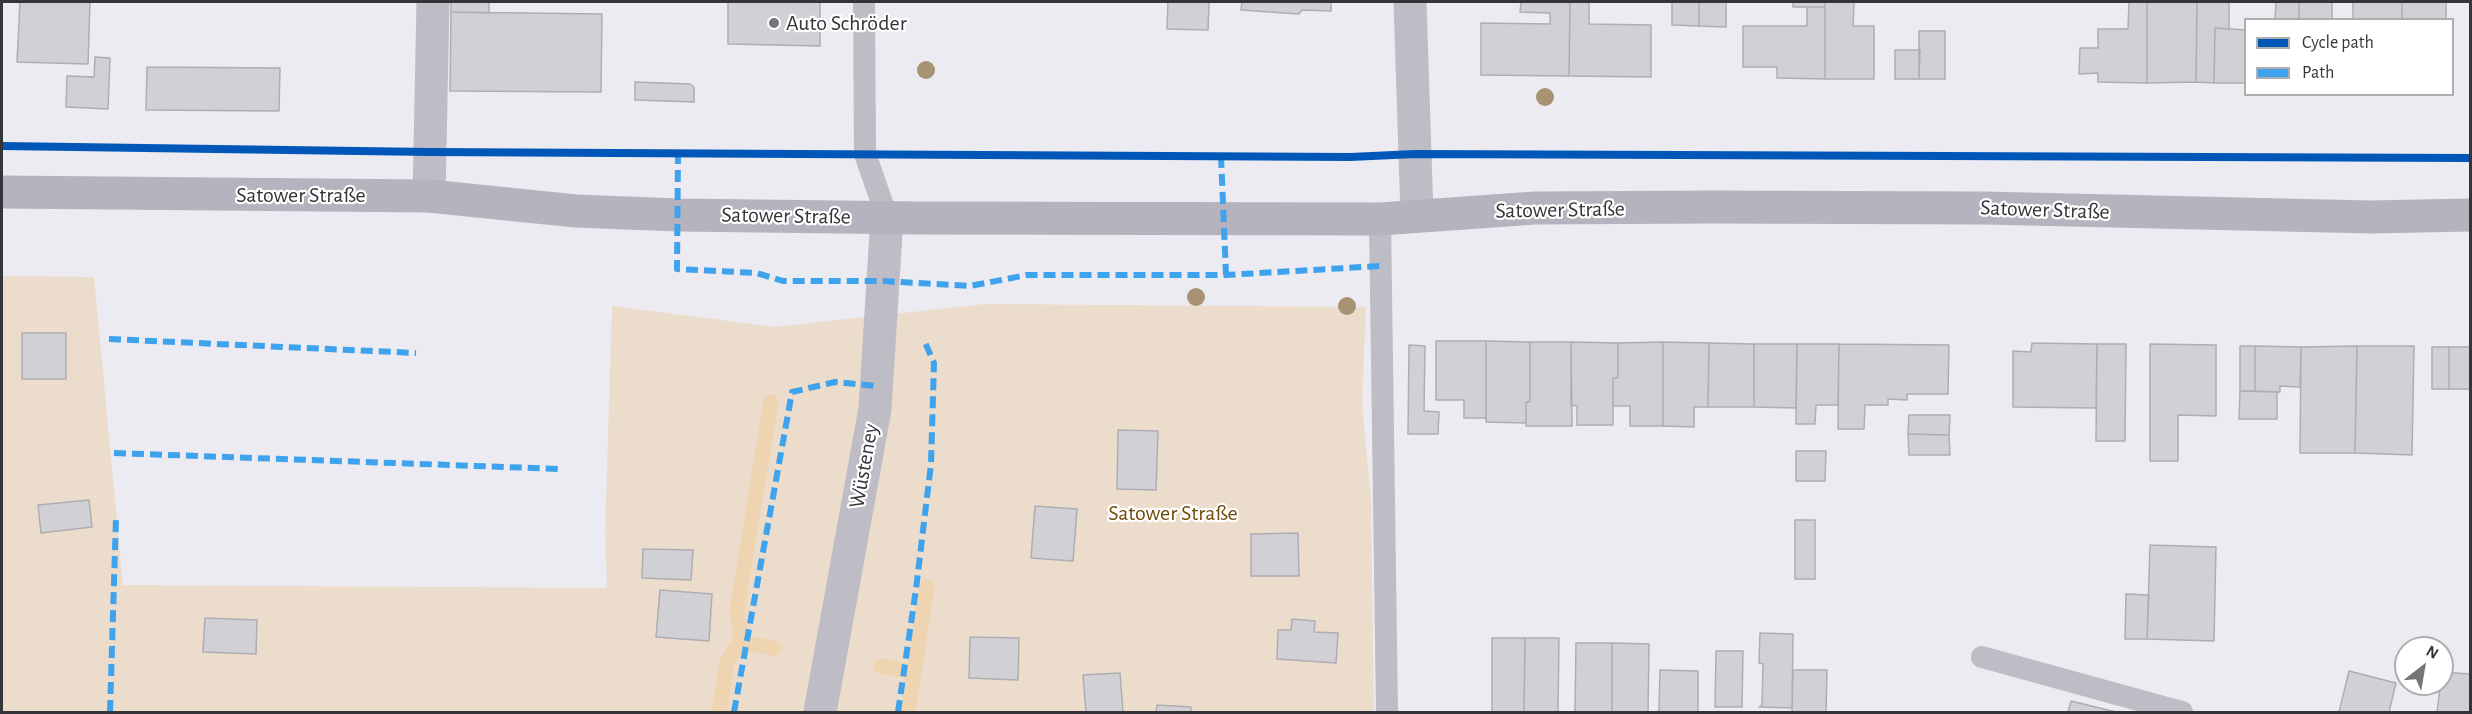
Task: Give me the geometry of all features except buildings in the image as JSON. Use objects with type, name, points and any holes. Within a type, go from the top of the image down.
[{"type":"main road","name":"Satower Straße","points":[[2,192],[429,196],[576,211],[678,215],[887,217],[1380,219],[1535,208],[1712,207],[1984,208],[2370,217],[2470,214]]},
{"type":"street","points":[[429,196],[433,2]]},
{"type":"street","points":[[1410,2],[1417,215]]},
{"type":"street","name":"Wüsteney","points":[[820,712],[875,409],[887,217]]},
{"type":"lane","points":[[864,2],[865,154],[887,217]]},
{"type":"lane","points":[[1380,219],[1387,712]]},
{"type":"lane","points":[[1982,657],[2182,712]]},
{"type":"green space","points":[[2,276],[94,277],[123,585],[607,588],[605,531],[612,306],[775,327],[985,304],[1366,307],[1362,403],[1371,499],[1374,712],[2,712]]},
{"type":"waterway","points":[[719,712],[727,662],[740,642],[737,610],[771,402]]},
{"type":"waterway","points":[[908,712],[927,587]]},
{"type":"waterway","points":[[740,642],[774,648]]},
{"type":"waterway","points":[[881,666],[914,672]]},
{"type":"marked path","points":[[678,152],[677,269],[757,273],[783,281],[883,281],[970,286],[1027,275],[1226,275],[1380,266]]},
{"type":"marked path","points":[[1221,156],[1226,275]]},
{"type":"marked path","points":[[109,339],[416,353]]},
{"type":"marked path","points":[[898,712],[931,464],[934,363],[924,340]]},
{"type":"marked path","points":[[734,712],[792,392],[835,382],[876,386]]},
{"type":"marked path","points":[[114,453],[561,469]]},
{"type":"marked path","points":[[110,712],[116,518]]},
{"type":"cycle path","points":[[2,146],[430,152],[1350,157],[1415,154],[2470,158]]},
{"type":"place","name":"Auto Schröder","points":[[774,23]]}]
